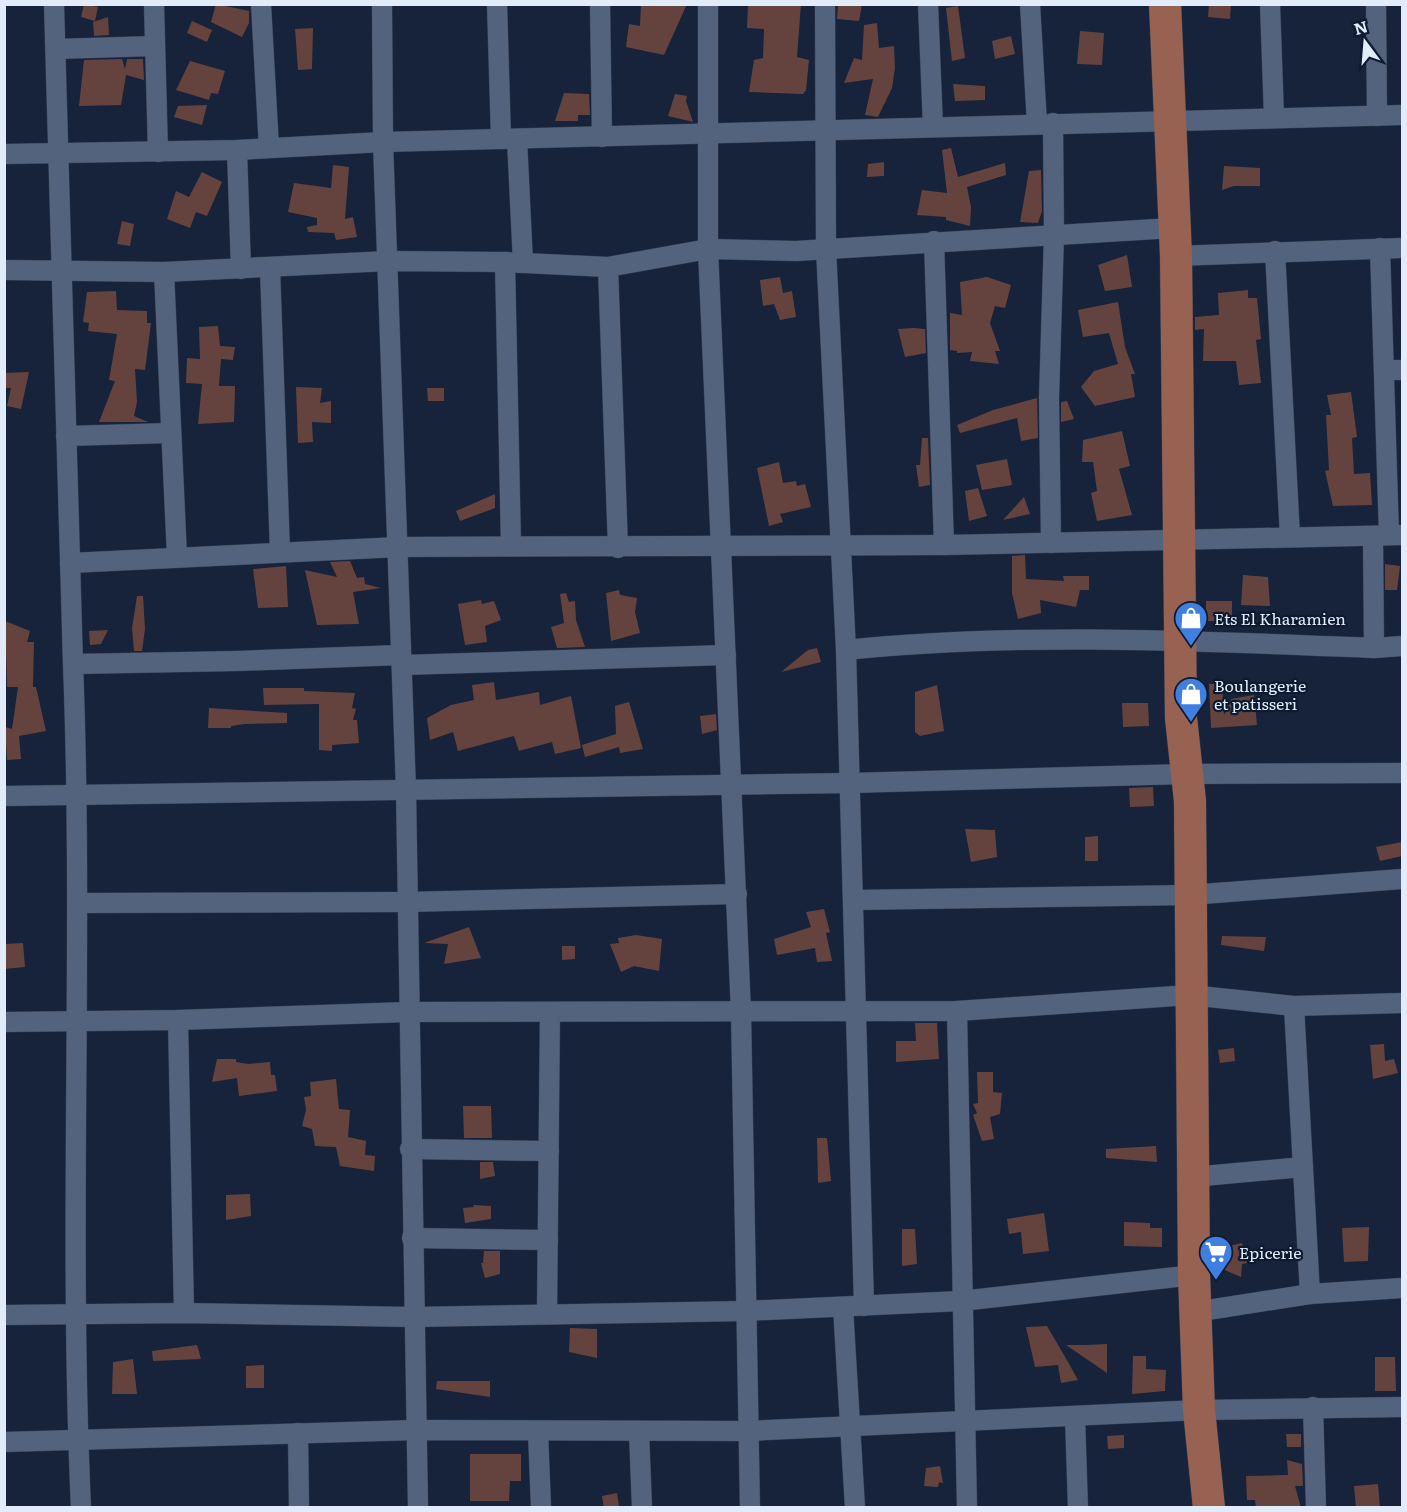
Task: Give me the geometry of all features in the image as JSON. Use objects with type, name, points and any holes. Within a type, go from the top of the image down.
[{"type":"main road","points":[[1165,4],[1180,457],[1178,540],[1181,718],[1190,801],[1190,995],[1195,1312],[1199,1410],[1209,1508]]},
{"type":"street","points":[[54,4],[64,272],[66,436],[78,793],[77,1315],[81,1508]]},
{"type":"street","points":[[153,4],[158,152]]},
{"type":"street","points":[[261,4],[268,148]]},
{"type":"street","points":[[382,4],[383,142],[406,790],[410,1149],[418,1508]]},
{"type":"street","points":[[497,4],[509,139],[514,263],[512,546]]},
{"type":"street","points":[[600,4],[602,137]]},
{"type":"street","points":[[708,4],[708,249],[733,784],[741,1012],[744,1311],[750,1508]]},
{"type":"street","points":[[825,4],[826,249],[846,650],[864,1306]]},
{"type":"street","points":[[928,4],[933,127]]},
{"type":"street","points":[[1030,4],[1045,124],[1054,235],[1049,398],[1051,543]]},
{"type":"street","points":[[1270,4],[1274,117]]},
{"type":"street","points":[[1376,4],[1377,116]]},
{"type":"street","points":[[56,49],[155,46]]},
{"type":"street","points":[[4,154],[58,155],[237,150],[383,142],[1402,115]]},
{"type":"street","points":[[237,150],[241,269]]},
{"type":"street","points":[[4,270],[164,272],[388,261],[608,267],[708,249],[771,252],[1054,235],[1275,251],[1402,248]]},
{"type":"street","points":[[934,241],[944,545]]},
{"type":"street","points":[[1374,648],[1388,535],[1393,370],[1380,248]]},
{"type":"street","points":[[1275,251],[1290,537]]},
{"type":"street","points":[[608,267],[618,548]]},
{"type":"street","points":[[270,268],[280,552]]},
{"type":"street","points":[[164,272],[177,557]]},
{"type":"street","points":[[66,436],[171,433]]},
{"type":"street","points":[[70,563],[399,547],[618,548],[944,545],[1388,535]]},
{"type":"street","points":[[846,650],[934,641],[1180,640],[1374,648],[1402,646]]},
{"type":"street","points":[[73,664],[726,655]]},
{"type":"street","points":[[4,796],[78,793],[850,783],[1187,774],[1402,773]]},
{"type":"street","points":[[854,900],[1190,895],[1402,879]]},
{"type":"street","points":[[79,903],[406,902],[737,894]]},
{"type":"street","points":[[4,1022],[178,1020],[408,1012],[957,1011],[1190,995],[1294,1005],[1402,1003]]},
{"type":"street","points":[[1294,1005],[1310,1294]]},
{"type":"street","points":[[957,1011],[963,1421],[967,1508]]},
{"type":"street","points":[[547,1314],[550,1012]]},
{"type":"street","points":[[178,1020],[184,1313]]},
{"type":"street","points":[[410,1149],[549,1151]]},
{"type":"street","points":[[1192,1177],[1303,1167]]},
{"type":"street","points":[[412,1238],[548,1240]]},
{"type":"street","points":[[4,1316],[184,1313],[413,1317],[744,1311],[961,1301],[1194,1275]]},
{"type":"street","points":[[1195,1312],[1310,1294],[1402,1288]]},
{"type":"street","points":[[843,1307],[855,1508]]},
{"type":"street","points":[[1313,1407],[1316,1508]]},
{"type":"street","points":[[4,1442],[416,1431],[747,1431],[1199,1410],[1402,1407]]},
{"type":"street","points":[[1075,1417],[1078,1508]]},
{"type":"street","points":[[538,1431],[541,1508]]},
{"type":"street","points":[[639,1432],[642,1508]]},
{"type":"street","points":[[298,1434],[299,1508]]},
{"type":"building","points":[[84,4],[98,7],[95,21],[81,17]]},
{"type":"building","points":[[216,4],[249,11],[249,23],[242,37],[211,22]]},
{"type":"building","points":[[641,4],[687,4],[664,55],[626,47],[629,24],[640,26]]},
{"type":"building","points":[[748,4],[801,4],[797,57],[809,60],[806,90],[803,94],[749,92],[754,60],[763,58],[764,29],[747,28]]},
{"type":"building","points":[[838,4],[862,4],[859,21],[837,19]]},
{"type":"building","points":[[1209,4],[1231,4],[1230,19],[1208,17]]},
{"type":"building","points":[[958,6],[965,58],[952,61],[946,8]]},
{"type":"building","points":[[108,17],[109,35],[94,36],[93,22]]},
{"type":"building","points":[[192,21],[212,30],[207,42],[187,33]]},
{"type":"building","points":[[877,23],[879,48],[894,46],[895,68],[892,88],[878,117],[865,115],[873,79],[844,83],[854,58],[862,60],[864,25]]},
{"type":"building","points":[[313,28],[312,69],[298,70],[295,29]]},
{"type":"building","points":[[1080,31],[1104,33],[1102,65],[1077,64]]},
{"type":"building","points":[[1011,36],[1015,54],[995,59],[992,41]]},
{"type":"building","points":[[122,59],[125,69],[127,59],[143,59],[144,80],[126,75],[121,105],[79,106],[84,60]]},
{"type":"building","points":[[190,61],[225,71],[218,94],[211,93],[209,100],[176,90]]},
{"type":"building","points":[[953,84],[985,86],[985,100],[955,101]]},
{"type":"building","points":[[564,93],[589,94],[590,115],[578,115],[578,121],[555,121]]},
{"type":"building","points":[[675,94],[687,96],[686,101],[693,122],[668,116]]},
{"type":"building","points":[[207,105],[202,125],[174,117],[178,106]]},
{"type":"building","points":[[951,148],[958,177],[1005,163],[1006,175],[967,187],[971,207],[970,226],[946,220],[946,217],[917,215],[922,190],[947,193],[942,150]]},
{"type":"building","points":[[884,162],[884,176],[867,177],[868,164]]},
{"type":"building","points":[[333,165],[349,167],[345,219],[353,217],[357,237],[336,240],[334,233],[308,232],[307,227],[317,225],[317,218],[288,212],[294,183],[331,188]]},
{"type":"building","points":[[1224,166],[1260,168],[1260,186],[1234,186],[1222,190]]},
{"type":"building","points":[[1041,170],[1042,211],[1038,223],[1020,222],[1029,171]]},
{"type":"building","points":[[202,172],[222,182],[207,216],[196,212],[190,228],[167,219],[176,191],[189,197]]},
{"type":"building","points":[[122,221],[134,224],[130,246],[117,244]]},
{"type":"building","points":[[1127,255],[1132,287],[1105,291],[1098,265]]},
{"type":"building","points":[[780,277],[783,293],[792,291],[796,317],[780,320],[774,304],[763,306],[760,280]]},
{"type":"building","points":[[987,277],[1011,285],[1005,308],[995,306],[990,323],[1000,351],[995,351],[999,364],[970,361],[972,352],[957,353],[957,351],[950,350],[950,313],[962,315],[960,282]]},
{"type":"building","points":[[1248,290],[1248,298],[1257,298],[1261,339],[1256,340],[1261,383],[1239,385],[1236,361],[1203,361],[1204,329],[1195,330],[1195,317],[1219,315],[1218,293]]},
{"type":"building","points":[[116,291],[117,310],[147,311],[147,323],[151,323],[145,370],[135,369],[137,402],[134,416],[148,422],[99,422],[115,381],[109,380],[117,334],[88,331],[89,323],[83,322],[87,292]]},
{"type":"building","points":[[1118,302],[1125,347],[1135,374],[1131,374],[1135,397],[1095,406],[1081,387],[1094,371],[1118,364],[1109,333],[1083,337],[1078,310]]},
{"type":"building","points":[[218,326],[220,346],[235,347],[233,360],[221,359],[219,386],[235,386],[234,422],[198,424],[202,384],[186,383],[187,358],[200,359],[199,327]]},
{"type":"building","points":[[898,329],[925,329],[926,353],[905,357]]},
{"type":"building","points":[[29,372],[21,409],[7,406],[11,388],[4,388],[4,373]]},
{"type":"building","points":[[296,387],[322,388],[320,403],[331,401],[331,423],[312,422],[313,442],[298,443]]},
{"type":"building","points":[[427,388],[444,388],[444,401],[428,401]]},
{"type":"building","points":[[1351,392],[1357,437],[1352,438],[1354,474],[1370,473],[1372,505],[1333,506],[1325,471],[1329,470],[1326,415],[1331,415],[1327,395]]},
{"type":"building","points":[[1037,398],[1038,438],[1021,441],[1017,418],[960,433],[957,425],[993,410]]},
{"type":"building","points":[[1067,401],[1074,419],[1061,422],[1061,402]]},
{"type":"building","points":[[1122,431],[1130,466],[1119,469],[1132,515],[1097,521],[1091,493],[1097,491],[1093,462],[1082,462],[1083,440]]},
{"type":"building","points":[[922,438],[928,438],[930,485],[919,487],[916,465],[920,465]]},
{"type":"building","points":[[1007,459],[1012,485],[982,490],[976,465]]},
{"type":"building","points":[[779,462],[783,483],[796,481],[797,486],[805,484],[811,507],[780,514],[783,522],[769,526],[757,468]]},
{"type":"building","points":[[978,488],[987,516],[969,521],[965,491]]},
{"type":"building","points":[[495,494],[495,508],[460,521],[456,511]]},
{"type":"building","points":[[1024,497],[1030,514],[1003,520]]},
{"type":"building","points":[[1025,555],[1026,579],[1064,581],[1063,576],[1089,576],[1089,590],[1080,590],[1076,607],[1040,600],[1041,613],[1018,619],[1012,593],[1012,556]]},
{"type":"building","points":[[350,561],[357,578],[364,577],[365,584],[381,588],[353,592],[359,624],[317,625],[305,570],[337,577],[330,562]]},
{"type":"building","points":[[1385,564],[1400,566],[1397,590],[1385,590]]},
{"type":"building","points":[[286,566],[288,607],[258,608],[253,569]]},
{"type":"building","points":[[1243,575],[1268,577],[1270,606],[1241,605]]},
{"type":"building","points":[[619,590],[620,595],[637,598],[635,612],[640,633],[611,641],[606,593]]},
{"type":"building","points":[[566,593],[569,602],[575,601],[576,620],[585,647],[557,648],[551,627],[564,623],[560,594]]},
{"type":"building","points":[[137,596],[143,596],[145,629],[142,651],[134,651],[132,628]]},
{"type":"building","points":[[481,600],[482,604],[494,601],[501,620],[485,626],[487,642],[465,645],[458,604]]},
{"type":"building","points":[[1206,601],[1232,601],[1232,621],[1206,621]]},
{"type":"building","points":[[5,621],[30,631],[27,642],[34,642],[33,687],[36,687],[46,731],[19,736],[21,759],[7,760],[5,727],[12,729],[18,687],[7,687]]},
{"type":"building","points":[[108,630],[101,644],[90,645],[89,631]]},
{"type":"building","points":[[817,648],[821,662],[781,672],[808,650]]},
{"type":"building","points":[[494,682],[496,700],[539,692],[540,705],[571,696],[581,748],[555,754],[552,742],[519,751],[514,736],[458,751],[453,732],[430,740],[427,718],[451,705],[474,700],[472,685]]},
{"type":"building","points":[[1222,683],[1224,715],[1231,699],[1254,695],[1257,725],[1211,728],[1209,684]]},
{"type":"building","points":[[937,685],[944,731],[920,736],[915,732],[915,692]]},
{"type":"building","points":[[263,688],[304,688],[304,691],[355,693],[352,708],[356,709],[353,720],[357,720],[359,743],[332,745],[332,751],[319,750],[319,704],[264,705]]},
{"type":"building","points":[[629,702],[643,749],[620,753],[619,747],[585,757],[582,745],[616,734],[615,706]]},
{"type":"building","points":[[1122,703],[1148,703],[1149,726],[1123,727]]},
{"type":"building","points":[[209,708],[287,713],[287,723],[208,728]]},
{"type":"building","points":[[716,714],[717,730],[702,734],[700,716]]},
{"type":"building","points":[[1153,787],[1154,806],[1130,807],[1129,788]]},
{"type":"building","points":[[965,829],[995,830],[997,857],[971,862]]},
{"type":"building","points":[[1098,836],[1098,861],[1085,861],[1085,837]]},
{"type":"building","points":[[1402,842],[1402,856],[1380,861],[1376,847]]},
{"type":"building","points":[[824,909],[830,932],[826,933],[832,961],[817,962],[815,948],[777,955],[774,939],[811,927],[806,912]]},
{"type":"building","points":[[469,927],[481,958],[444,964],[448,944],[424,943]]},
{"type":"building","points":[[636,935],[662,939],[659,971],[634,966],[621,972],[610,944],[619,943],[618,938]]},
{"type":"building","points":[[1222,936],[1266,937],[1264,951],[1221,945]]},
{"type":"building","points":[[23,943],[25,967],[4,969],[4,944]]},
{"type":"building","points":[[562,946],[575,946],[575,959],[562,960]]},
{"type":"building","points":[[915,1023],[937,1023],[939,1059],[896,1062],[896,1041],[916,1041]]},
{"type":"building","points":[[1384,1044],[1385,1061],[1394,1059],[1398,1073],[1373,1079],[1370,1045]]},
{"type":"building","points":[[1234,1048],[1235,1061],[1220,1063],[1218,1050]]},
{"type":"building","points":[[217,1059],[236,1059],[236,1062],[248,1064],[270,1062],[271,1075],[275,1075],[277,1091],[239,1096],[237,1078],[212,1082]]},
{"type":"building","points":[[977,1072],[993,1072],[993,1092],[1002,1093],[1000,1114],[990,1117],[994,1139],[982,1141],[973,1115],[977,1113],[973,1104],[978,1103]]},
{"type":"building","points":[[336,1079],[339,1109],[350,1110],[348,1137],[366,1141],[365,1155],[375,1156],[374,1171],[340,1166],[336,1147],[315,1146],[312,1129],[302,1126],[306,1110],[304,1097],[311,1096],[310,1082]]},
{"type":"building","points":[[463,1106],[491,1106],[492,1138],[464,1138]]},
{"type":"building","points":[[817,1138],[827,1138],[831,1181],[818,1183]]},
{"type":"building","points":[[1156,1146],[1157,1162],[1106,1158],[1106,1149]]},
{"type":"building","points":[[480,1162],[493,1162],[495,1176],[480,1179]]},
{"type":"building","points":[[250,1194],[251,1216],[226,1220],[226,1195]]},
{"type":"building","points":[[473,1205],[491,1206],[491,1219],[465,1223],[463,1208],[474,1207]]},
{"type":"building","points":[[1044,1213],[1049,1251],[1023,1254],[1021,1232],[1009,1234],[1007,1219]]},
{"type":"building","points":[[1124,1222],[1150,1223],[1150,1228],[1162,1228],[1162,1247],[1124,1246]]},
{"type":"building","points":[[1369,1227],[1368,1261],[1344,1262],[1342,1228]]},
{"type":"building","points":[[902,1229],[915,1229],[917,1264],[902,1266]]},
{"type":"building","points":[[1228,1239],[1229,1246],[1242,1243],[1247,1263],[1242,1264],[1241,1277],[1220,1268],[1215,1242]]},
{"type":"building","points":[[484,1251],[500,1251],[500,1274],[485,1278],[481,1263],[483,1263]]},
{"type":"building","points":[[1047,1326],[1078,1380],[1061,1383],[1058,1365],[1035,1367],[1026,1327]]},
{"type":"building","points":[[570,1328],[597,1329],[597,1358],[569,1352]]},
{"type":"building","points":[[1107,1344],[1107,1373],[1066,1345],[1087,1345]]},
{"type":"building","points":[[197,1345],[201,1359],[153,1361],[152,1351]]},
{"type":"building","points":[[1133,1356],[1146,1356],[1146,1369],[1166,1370],[1165,1391],[1132,1394]]},
{"type":"building","points":[[1375,1357],[1395,1357],[1396,1391],[1375,1391]]},
{"type":"building","points":[[133,1359],[137,1394],[112,1394],[113,1362]]},
{"type":"building","points":[[264,1365],[264,1388],[246,1388],[246,1366]]},
{"type":"building","points":[[437,1381],[490,1381],[490,1397],[436,1389]]},
{"type":"building","points":[[1286,1434],[1301,1434],[1301,1447],[1287,1447]]},
{"type":"building","points":[[1124,1435],[1124,1448],[1108,1449],[1107,1436]]},
{"type":"building","points":[[470,1454],[521,1454],[521,1481],[510,1481],[509,1501],[470,1501]]},
{"type":"building","points":[[1287,1460],[1302,1464],[1303,1486],[1295,1486],[1301,1508],[1256,1508],[1255,1500],[1247,1500],[1246,1476],[1288,1475]]},
{"type":"building","points":[[940,1466],[943,1483],[939,1482],[938,1487],[924,1486],[926,1468]]},
{"type":"building","points":[[1378,1484],[1380,1508],[1356,1508],[1354,1486]]},
{"type":"building","points":[[617,1493],[619,1506],[604,1508],[602,1496]]},
{"type":"place","name":"Ets El Kharamien","points":[[1191,647]]},
{"type":"place","name":"Boulangerie et patisseri","points":[[1191,723]]},
{"type":"place","name":"Epicerie","points":[[1216,1281]]}]
